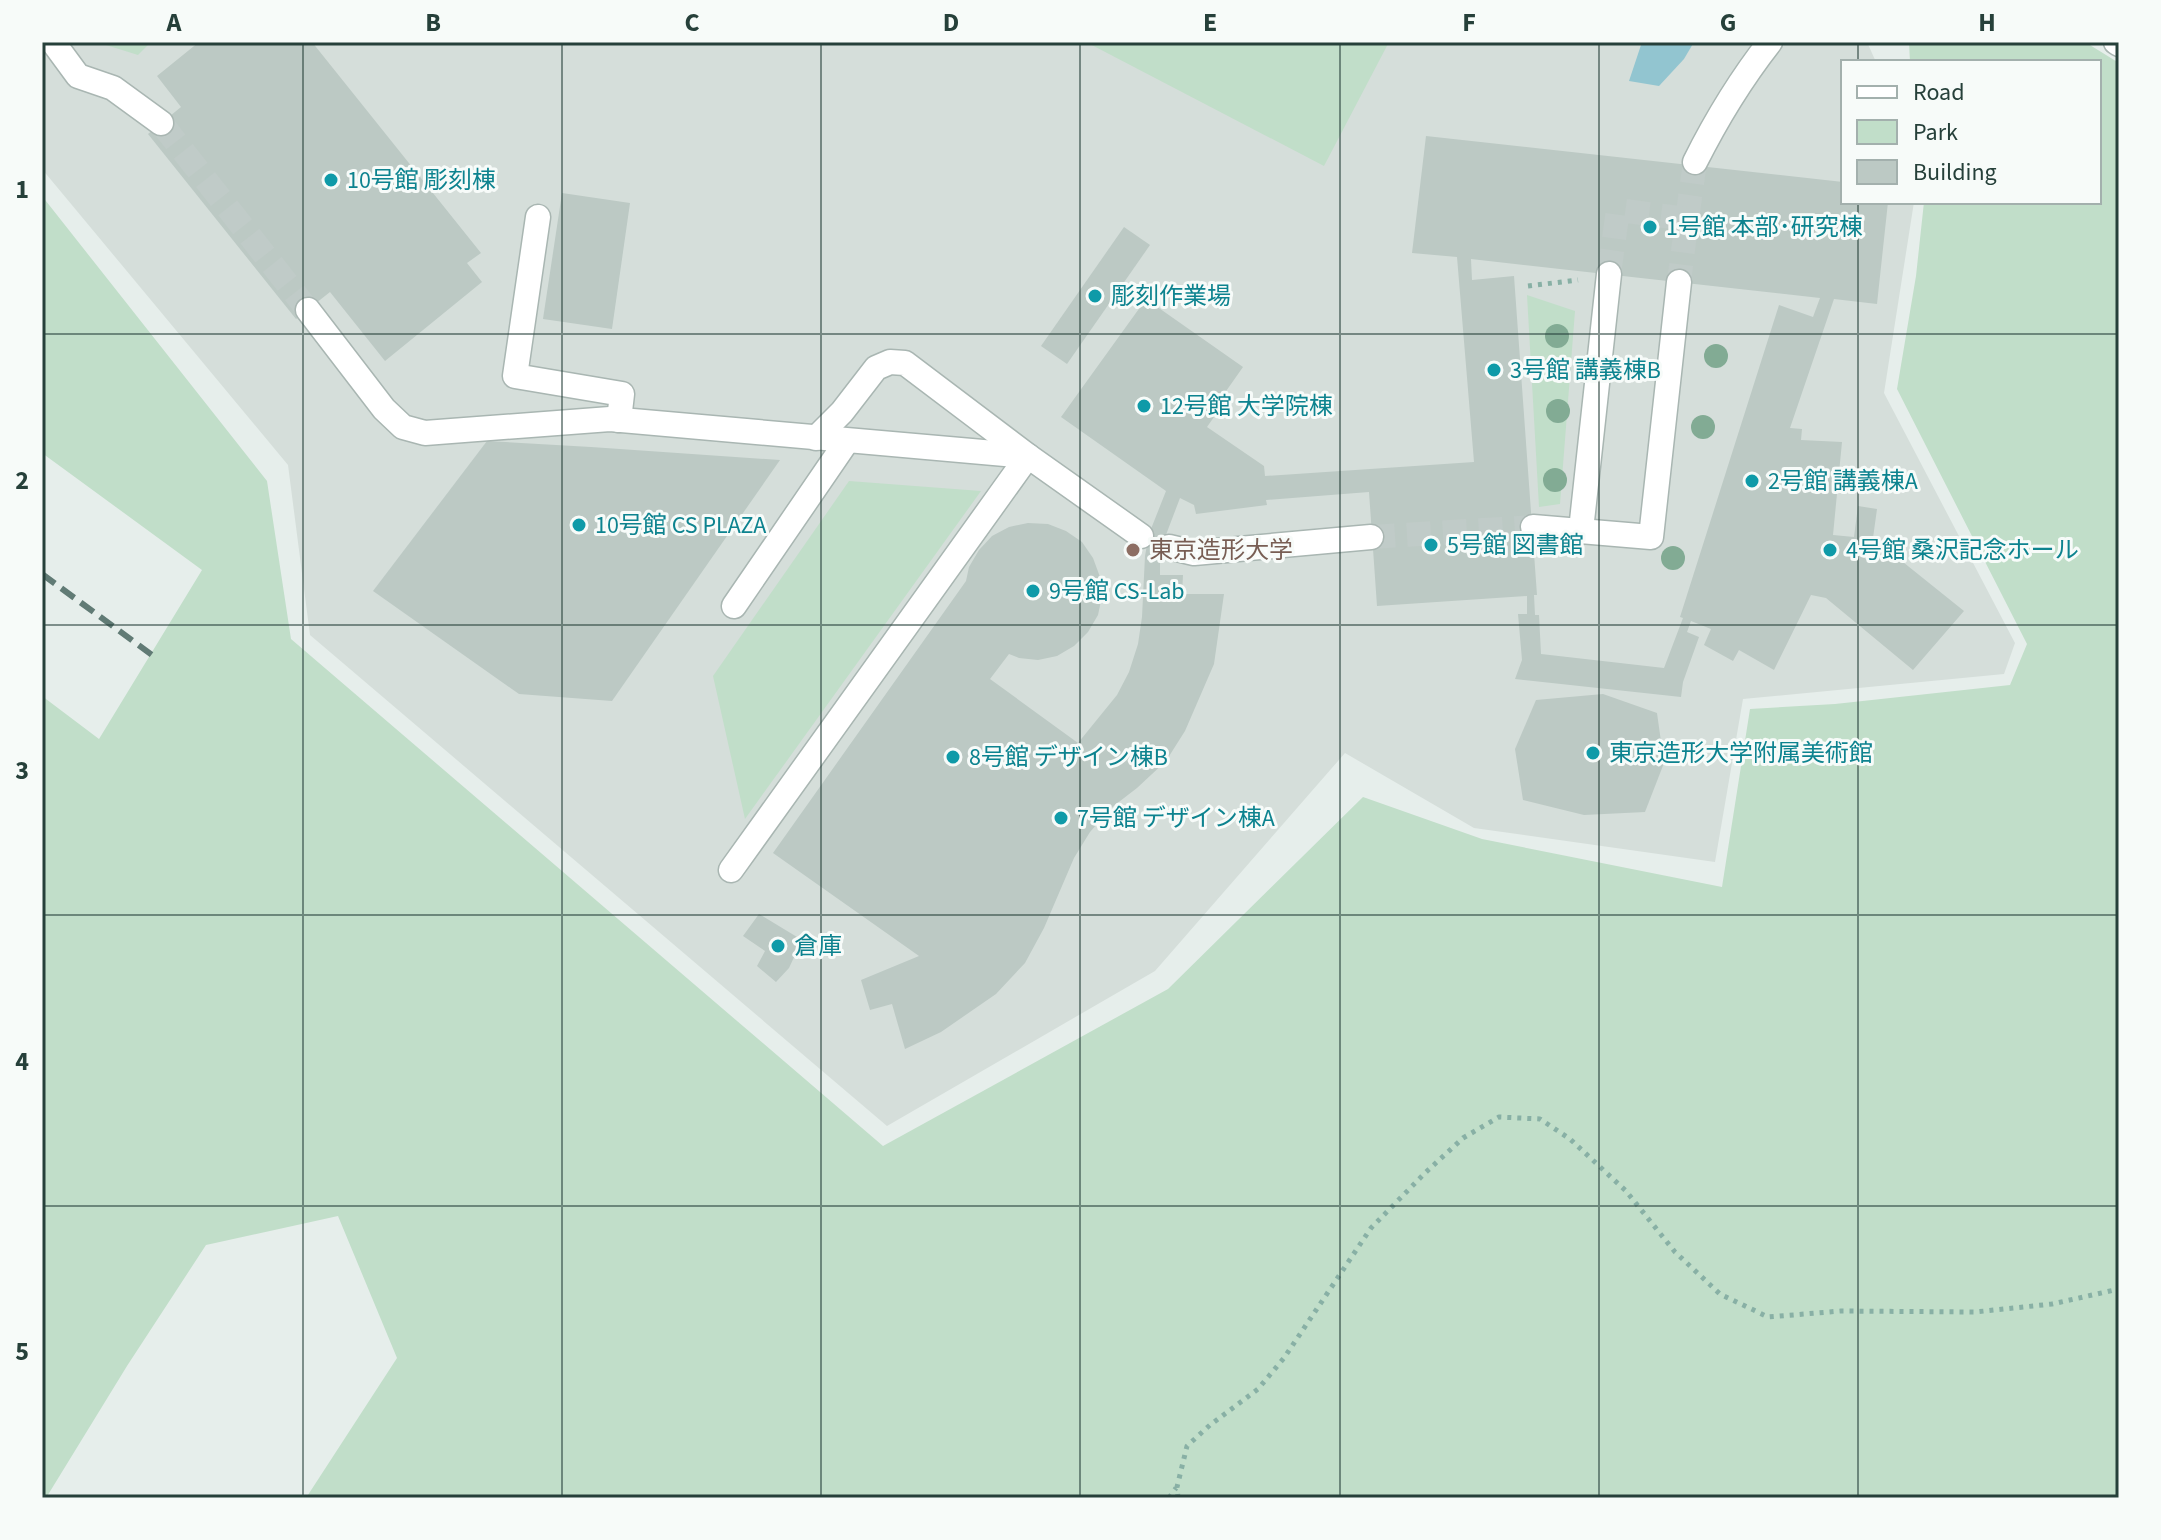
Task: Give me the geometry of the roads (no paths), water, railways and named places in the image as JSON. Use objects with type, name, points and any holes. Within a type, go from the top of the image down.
[{"type":"lane","points":[[53,42],[78,76],[113,88],[161,123]]},
{"type":"lane","points":[[1695,162],[1750,68],[1770,42]]},
{"type":"lane","points":[[538,217],[515,376],[622,394],[619,420]]},
{"type":"lane","points":[[1581,530],[1598,276]]},
{"type":"lane","points":[[1533,527],[1651,537],[1679,282]]},
{"type":"lane","points":[[308,310],[384,409],[403,427],[425,433],[610,419],[1028,456]]},
{"type":"lane","points":[[816,438],[842,412],[876,368],[890,362],[905,363],[1141,536]]},
{"type":"lane","points":[[734,606],[847,441]]},
{"type":"lane","points":[[731,870],[1028,456]]},
{"type":"lane","points":[[1169,547],[1194,553],[1371,537]]},
{"type":"water","points":[[1642,42],[1694,42],[1684,59],[1659,86],[1629,81]]},
{"type":"tunnel","points":[[161,123],[308,310]]},
{"type":"tunnel","points":[[1687,219],[1695,162]]},
{"type":"tunnel","points":[[1609,274],[1618,210],[1687,219],[1679,282]]},
{"type":"tunnel","points":[[1371,537],[1533,527]]},
{"type":"railway","points":[[42,574],[152,655]]},
{"type":"place","name":"10号館 彫刻棟","points":[[331,180]]},
{"type":"place","name":"1号館 本部･研究棟","points":[[1650,227]]},
{"type":"place","name":"彫刻作業場","points":[[1095,296]]},
{"type":"place","name":"3号館 講義棟B","points":[[1494,370]]},
{"type":"place","name":"12号館 大学院棟","points":[[1144,406]]},
{"type":"place","name":"2号館 講義棟A","points":[[1752,481]]},
{"type":"place","name":"10号館 CS PLAZA","points":[[579,525]]},
{"type":"place","name":"5号館 図書館","points":[[1431,545]]},
{"type":"place","name":"東京造形大学","points":[[1133,550]]},
{"type":"place","name":"4号館 桑沢記念ホール","points":[[1830,550]]},
{"type":"place","name":"9号館 CS-Lab","points":[[1033,591]]},
{"type":"place","name":"東京造形大学附属美術館","points":[[1593,753]]},
{"type":"place","name":"8号館 デザイン棟B","points":[[953,757]]},
{"type":"place","name":"7号館 デザイン棟A","points":[[1061,818]]},
{"type":"place","name":"倉庫","points":[[778,946]]}]
